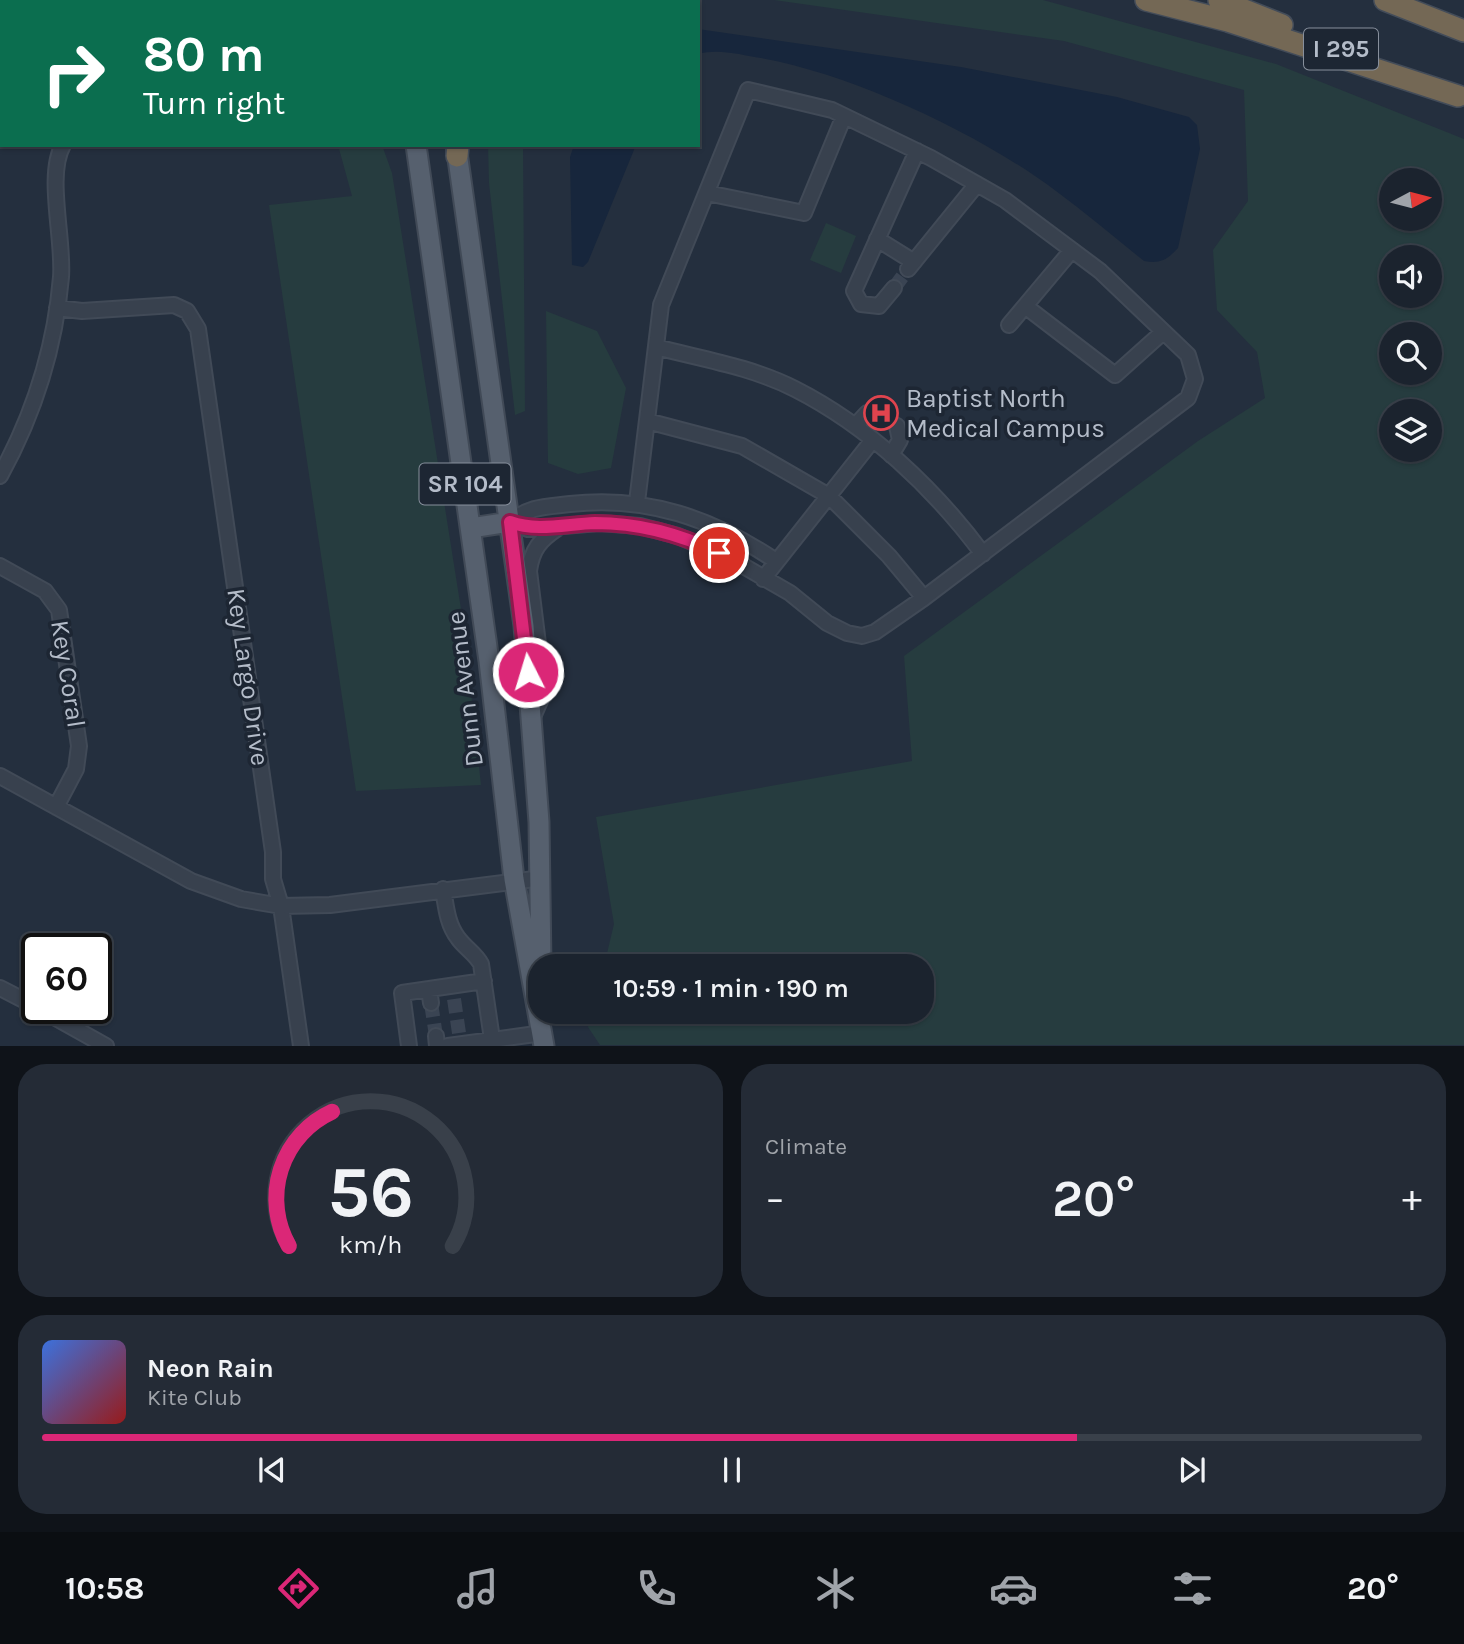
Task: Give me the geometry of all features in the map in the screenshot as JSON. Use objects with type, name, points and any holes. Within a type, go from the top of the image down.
[{"type":"highway","points":[[1146,0],[1228,21],[1461,97]]},
{"type":"highway","name":"I 295","points":[[1219,0],[1461,97]]},
{"type":"highway","name":"I 295","points":[[1385,0],[1464,32]]},
{"type":"main road","name":"Dunn Avenue","points":[[416,147],[471,528],[514,879],[542,1027]]},
{"type":"main road","name":"SR 104","points":[[457,149],[510,522],[533,717],[541,878],[541,954]]},
{"type":"main road","points":[[471,528],[510,522]]},
{"type":"street","points":[[637,502],[661,305],[748,90],[832,110],[917,151],[1005,200],[1100,271],[1188,355],[1195,379],[1188,398],[924,598],[875,632],[862,636],[847,633],[818,617],[790,593],[733,560],[678,536],[640,526],[565,524],[528,529],[510,522],[526,509],[584,502],[637,502],[709,523],[745,541],[776,561]]},
{"type":"street","points":[[706,193],[804,213],[844,116]]},
{"type":"street","points":[[0,476],[27,422],[45,375],[58,308],[61,239],[54,171],[62,147]]},
{"type":"street","points":[[894,288],[879,306],[861,304],[854,290],[917,151]]},
{"type":"street","points":[[877,239],[911,266],[977,184]]},
{"type":"street","points":[[1009,325],[1072,250]]},
{"type":"street","name":"Key Largo Drive","points":[[58,308],[108,310],[158,303],[174,305],[187,311],[198,329],[273,852],[273,879],[281,906],[301,1045]]},
{"type":"street","points":[[1025,306],[1115,375],[1163,331]]},
{"type":"street","points":[[656,347],[731,365],[793,388],[855,426],[891,455],[938,501],[983,554]]},
{"type":"street","points":[[855,426],[867,413],[882,414]]},
{"type":"street","points":[[647,421],[742,446],[829,496],[889,556],[924,598]]},
{"type":"street","points":[[891,455],[900,440],[897,426]]},
{"type":"street","points":[[763,579],[872,441]]},
{"type":"street","points":[[533,717],[544,692],[529,571],[531,558],[542,538],[565,524]]},
{"type":"street","name":"Key Coral","points":[[0,566],[45,591],[59,610],[79,746],[76,769],[56,807]]},
{"type":"street","points":[[0,776],[191,881],[241,899],[281,906],[330,905],[514,879],[541,878]]},
{"type":"street","points":[[443,889],[448,920],[458,939],[476,955],[484,981],[493,1043]]},
{"type":"street","points":[[409,1045],[402,993],[430,996],[454,992],[484,981]]},
{"type":"street","points":[[0,988],[21,999]]},
{"type":"street","points":[[67,1024],[106,1045]]},
{"type":"street","points":[[456,1041],[493,1043],[542,1027]]},
{"type":"green space","points":[[774,0],[1043,0],[1276,64],[1464,139],[1464,1045],[600,1045],[588,1027],[589,1024],[934,1024],[934,954],[607,954],[614,924],[596,817],[912,761],[904,656],[1198,441],[1265,398],[1257,352],[1217,310],[1213,250],[1248,201],[1244,90],[1064,41]]},
{"type":"green space","points":[[339,147],[383,147],[392,173],[464,628],[481,785],[356,791],[269,205],[352,196]]},
{"type":"green space","points":[[488,147],[523,147],[525,411],[515,415],[489,183]]},
{"type":"green space","points":[[826,223],[856,236],[841,273],[810,260]]},
{"type":"green space","points":[[546,311],[597,331],[626,388],[611,468],[578,474],[548,463]]},
{"type":"water","points":[[700,29],[961,67],[1117,97],[1189,117],[1197,125],[1200,149],[1178,248],[1163,260],[1144,261],[1056,191],[1025,170],[954,128],[876,93],[798,66],[714,52],[700,54]]},
{"type":"water","points":[[573,147],[635,147],[588,262],[583,267],[572,265],[570,157]]},
{"type":"tunnel","points":[[894,288],[908,269]]},
{"type":"tunnel","points":[[454,999],[459,1033]]},
{"type":"tunnel","points":[[431,1003],[436,1036]]},
{"type":"place","name":"Baptist North Medical Campus","points":[[881,413]]},
{"type":"route","points":[[528,672],[510,522],[528,529],[599,523],[640,526],[678,536],[719,553]]}]
